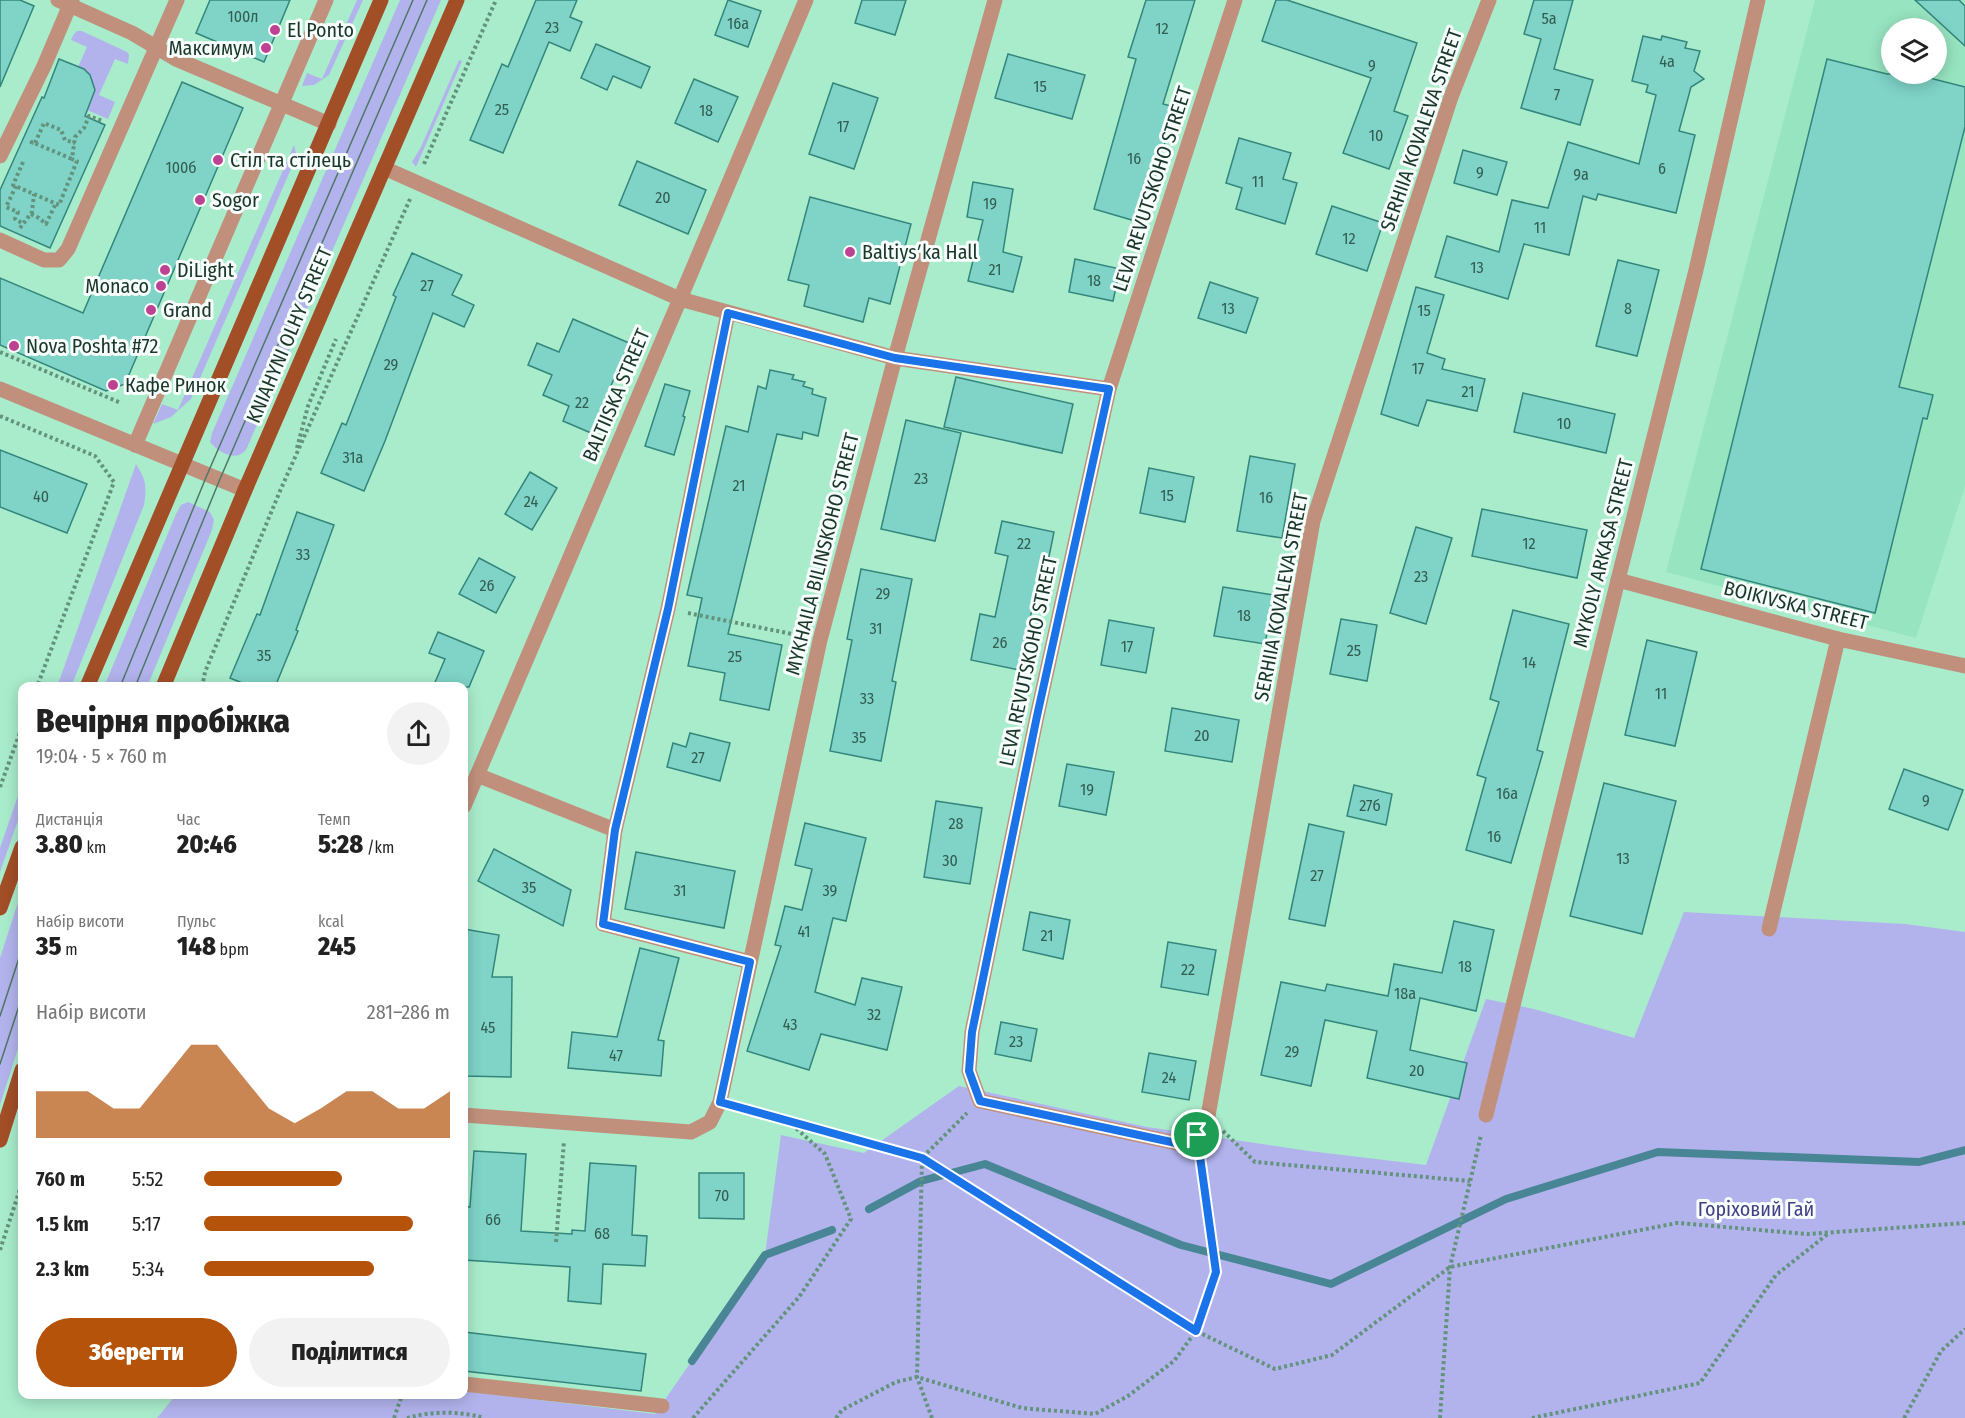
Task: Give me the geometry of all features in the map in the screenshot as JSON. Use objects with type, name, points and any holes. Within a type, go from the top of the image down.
[{"type":"main road","points":[[89,682],[381,0]]},
{"type":"main road","name":"KNIAHYNI OLHY STREET","points":[[165,682],[245,490],[457,0]]},
{"type":"main road","points":[[0,908],[18,858]]},
{"type":"main road","points":[[0,1140],[18,1083]]},
{"type":"street","points":[[0,240],[44,260],[59,260],[68,249],[177,0]]},
{"type":"street","points":[[135,446],[326,0]]},
{"type":"street","name":"BALTIISKA STREET","points":[[468,796],[806,0]]},
{"type":"street","name":"MYKHAILA BILINSKOHO STREET","points":[[566,1122],[691,1132],[710,1122],[720,1102],[820,640],[895,358],[995,0]]},
{"type":"street","name":"LEVA REVUTSKOHO STREET","points":[[980,1101],[969,1071],[972,1032],[1037,716],[1109,389],[1235,0]]},
{"type":"street","name":"SERHIIA KOVALEVA STREET","points":[[1208,1116],[1313,521],[1451,97],[1489,0]]},
{"type":"street","name":"MYKOLY ARKASA STREET","points":[[1486,1115],[1696,270],[1758,0]]},
{"type":"street","points":[[0,156],[49,68],[66,2],[132,33],[176,59],[329,124]]},
{"type":"street","points":[[384,168],[680,299],[895,358],[1109,389]]},
{"type":"street","points":[[728,313],[668,609],[615,830],[603,924],[750,962]]},
{"type":"street","points":[[0,389],[245,490]]},
{"type":"street","name":"BOIKIVSKA STREET","points":[[1618,579],[1838,639],[1965,666]]},
{"type":"street","points":[[1769,929],[1838,639]]},
{"type":"street","points":[[477,775],[615,830]]},
{"type":"street","points":[[980,1101],[1176,1143],[1197,1135],[1208,1116]]},
{"type":"street","points":[[468,1115],[566,1122]]},
{"type":"street","points":[[468,1384],[662,1406]]},
{"type":"path","points":[[421,172],[496,0]]},
{"type":"path","points":[[72,159],[75,137],[84,128],[89,116],[103,121]]},
{"type":"path","points":[[35,143],[44,123],[61,130],[65,140],[75,143]]},
{"type":"path","points":[[32,142],[35,143],[78,161],[59,205],[13,185],[32,142]]},
{"type":"path","points":[[16,186],[6,207],[18,212],[15,219],[22,223]]},
{"type":"path","points":[[17,237],[22,223],[31,214],[34,194]]},
{"type":"path","points":[[203,682],[205,672],[280,491],[411,196]]},
{"type":"path","points":[[31,214],[46,225],[56,203]]},
{"type":"path","points":[[0,352],[121,403]]},
{"type":"path","points":[[0,416],[95,456],[114,482],[40,682]]},
{"type":"path","points":[[668,609],[820,640]]},
{"type":"path","points":[[0,787],[18,738]]},
{"type":"path","points":[[932,1418],[917,1377],[922,1160],[980,1101]]},
{"type":"path","points":[[720,1102],[929,1162],[1196,1331],[1275,1369],[1332,1355],[1450,1267],[1677,1223],[1808,1234],[1965,1223]]},
{"type":"path","points":[[1440,1418],[1450,1267],[1486,1115]]},
{"type":"path","points":[[1208,1116],[1255,1162],[1470,1181]]},
{"type":"path","points":[[693,1418],[799,1297],[851,1219],[825,1154],[787,1120]]},
{"type":"path","points":[[556,1242],[566,1122]]},
{"type":"path","points":[[836,1418],[842,1410],[896,1382],[917,1377],[1022,1408],[1094,1416],[1128,1396],[1174,1361],[1196,1331],[1216,1272],[1197,1135]]},
{"type":"path","points":[[0,1250],[18,1195]]},
{"type":"path","points":[[1532,1418],[1700,1383],[1776,1275],[1831,1232]]},
{"type":"path","points":[[1904,1418],[1941,1351],[1965,1329]]},
{"type":"path","points":[[394,1418],[401,1399]]},
{"type":"path","points":[[407,1418],[423,1414],[468,1413],[484,1418]]},
{"type":"shaded area","points":[[1815,0],[1965,0],[1965,486],[1916,638],[1666,572]]},
{"type":"green space","points":[[357,0],[363,0],[329,75],[314,85],[302,86],[307,73],[322,79]]},
{"type":"green space","points":[[400,0],[441,0],[246,450],[242,454],[228,455],[218,450],[210,442],[212,433]]},
{"type":"green space","points":[[77,31],[82,31],[129,55],[128,64],[115,59],[99,95],[115,102],[108,119],[87,110],[93,96],[94,86],[85,72],[78,67],[87,47],[71,40]]},
{"type":"green space","points":[[459,60],[462,61],[416,167],[412,162],[421,147]]},
{"type":"green space","points":[[294,145],[296,153],[294,162],[191,399],[171,417],[153,424],[162,404],[178,410]]},
{"type":"green space","points":[[136,464],[145,483],[144,505],[73,682],[59,682]]},
{"type":"green space","points":[[188,502],[210,512],[214,520],[212,530],[149,682],[106,682],[176,514],[181,505]]},
{"type":"green space","points":[[18,796],[18,820],[0,872],[0,848]]},
{"type":"green space","points":[[18,902],[18,1049],[0,1105],[0,958]]},
{"type":"green space","name":"Горіховий Гай","points":[[1684,912],[1905,924],[1965,932],[1965,1418],[157,1418],[173,1399],[468,1399],[468,1391],[655,1414],[765,1255],[781,1135],[864,1153],[959,1086],[1147,1127],[1309,1151],[1426,1165],[1486,999],[1534,1009],[1634,1038]]},
{"type":"building","points":[[0,0],[20,0],[34,6],[0,87]]},
{"type":"building","points":[[210,0],[290,0],[264,62],[196,33]]},
{"type":"building","points":[[536,0],[577,0],[570,17],[582,22],[570,51],[549,42],[503,153],[470,140],[502,64],[508,67]]},
{"type":"building","points":[[728,0],[761,11],[748,47],[715,35]]},
{"type":"building","points":[[862,0],[906,0],[895,35],[855,23]]},
{"type":"building","points":[[1146,0],[1195,0],[1163,104],[1175,107],[1142,223],[1094,209],[1136,59],[1128,57]]},
{"type":"building","points":[[1276,0],[1287,0],[1417,43],[1394,111],[1408,116],[1389,169],[1343,153],[1371,78],[1262,41]]},
{"type":"building","points":[[1534,0],[1573,0],[1554,69],[1593,80],[1580,125],[1521,108],[1541,39],[1524,34]]},
{"type":"building","points":[[1915,0],[1959,0],[1965,6],[1965,46],[1947,29],[1947,18],[1935,18]]},
{"type":"building","points":[[1643,36],[1661,40],[1662,36],[1687,42],[1685,48],[1700,51],[1694,71],[1704,79],[1691,87],[1679,131],[1695,135],[1676,213],[1598,194],[1596,200],[1583,196],[1569,255],[1524,244],[1508,299],[1435,277],[1447,236],[1499,252],[1512,200],[1548,208],[1568,142],[1639,164],[1656,95],[1646,92],[1648,85],[1632,81]]},
{"type":"building","points":[[596,44],[650,67],[641,88],[613,76],[607,90],[581,78]]},
{"type":"building","points":[[1008,54],[1085,75],[1072,119],[995,98]]},
{"type":"building","points":[[59,59],[84,69],[90,75],[95,90],[85,116],[105,125],[50,248],[0,226],[0,190],[42,97],[44,98]]},
{"type":"building","points":[[1827,59],[1881,72],[1881,84],[1947,82],[1965,87],[1965,127],[1899,387],[1933,395],[1927,419],[1923,418],[1875,613],[1701,569]]},
{"type":"building","points":[[694,79],[738,97],[718,142],[675,123]]},
{"type":"building","points":[[182,82],[243,108],[125,384],[106,391],[0,345],[0,278],[83,313]]},
{"type":"building","points":[[833,83],[878,98],[854,169],[809,154]]},
{"type":"building","points":[[1239,138],[1291,153],[1283,179],[1297,183],[1285,224],[1236,209],[1242,188],[1226,183]]},
{"type":"building","points":[[1463,150],[1507,162],[1497,195],[1454,183]]},
{"type":"building","points":[[637,161],[706,190],[688,234],[619,205]]},
{"type":"building","points":[[973,182],[1013,189],[1003,252],[1022,257],[1013,292],[968,281],[983,220],[967,217]]},
{"type":"building","name":"Baltiysʹka Hall","points":[[810,197],[911,224],[890,304],[869,298],[863,322],[804,306],[809,285],[788,280]]},
{"type":"building","points":[[1332,206],[1383,223],[1367,271],[1316,254]]},
{"type":"building","points":[[412,253],[462,275],[452,295],[474,305],[464,327],[433,313],[364,491],[321,473],[342,423],[346,425],[396,297],[393,295]]},
{"type":"building","points":[[1075,259],[1120,269],[1113,301],[1069,292]]},
{"type":"building","points":[[1618,260],[1659,270],[1637,356],[1596,346]]},
{"type":"building","points":[[1210,282],[1258,298],[1246,333],[1198,318]]},
{"type":"building","points":[[1416,287],[1444,295],[1427,353],[1445,359],[1442,369],[1485,379],[1477,411],[1427,400],[1418,426],[1381,414]]},
{"type":"building","points":[[573,319],[629,343],[591,433],[563,421],[569,406],[543,395],[552,375],[528,365],[537,343],[559,352]]},
{"type":"building","points":[[770,370],[794,375],[792,379],[805,382],[803,386],[813,389],[812,394],[826,398],[818,436],[803,432],[802,439],[777,434],[728,634],[782,645],[769,710],[720,700],[725,673],[688,666],[702,598],[687,595],[726,426],[748,432],[758,386],[766,389]]},
{"type":"building","points":[[956,377],[1073,404],[1062,453],[944,427]]},
{"type":"building","points":[[665,384],[690,391],[674,455],[645,446]]},
{"type":"building","points":[[1523,393],[1615,414],[1606,453],[1514,432]]},
{"type":"building","points":[[906,420],[961,433],[935,541],[881,529]]},
{"type":"building","points":[[0,450],[87,484],[67,533],[0,507]]},
{"type":"building","points":[[1250,456],[1295,464],[1282,538],[1237,531]]},
{"type":"building","points":[[1149,468],[1194,477],[1185,522],[1140,513]]},
{"type":"building","points":[[530,472],[557,488],[532,530],[505,514]]},
{"type":"building","points":[[1482,509],[1587,530],[1577,578],[1472,556]]},
{"type":"building","points":[[297,512],[334,525],[296,630],[298,631],[277,682],[240,682],[230,678],[257,614],[260,615]]},
{"type":"building","points":[[1002,521],[1054,532],[1040,601],[1034,600],[1019,670],[971,660],[980,614],[995,617],[1008,556],[995,553]]},
{"type":"building","points":[[1416,527],[1452,538],[1426,624],[1390,613]]},
{"type":"building","points":[[479,558],[515,577],[496,613],[459,594]]},
{"type":"building","points":[[861,569],[912,579],[892,681],[896,682],[881,761],[830,751],[852,640],[847,639]]},
{"type":"building","points":[[1223,587],[1274,595],[1265,644],[1214,636]]},
{"type":"building","points":[[1513,610],[1569,624],[1537,750],[1543,752],[1511,863],[1466,850],[1486,778],[1477,775],[1499,702],[1490,699]]},
{"type":"building","points":[[1341,619],[1377,625],[1367,681],[1330,674]]},
{"type":"building","points":[[1109,620],[1154,628],[1146,673],[1101,665]]},
{"type":"building","points":[[438,632],[484,651],[469,687],[468,682],[435,682],[445,659],[429,653]]},
{"type":"building","points":[[1647,640],[1697,652],[1675,746],[1625,735]]},
{"type":"building","points":[[1172,708],[1239,720],[1232,762],[1165,751]]},
{"type":"building","points":[[690,733],[730,743],[720,781],[667,767],[673,743],[686,747]]},
{"type":"building","points":[[1067,764],[1114,772],[1106,815],[1059,806]]},
{"type":"building","points":[[1904,769],[1963,790],[1948,830],[1889,809]]},
{"type":"building","points":[[1604,783],[1676,801],[1642,934],[1570,916]]},
{"type":"building","points":[[1354,785],[1392,794],[1386,825],[1347,816]]},
{"type":"building","points":[[936,801],[982,808],[970,884],[924,877]]},
{"type":"building","points":[[805,823],[866,838],[846,921],[833,918],[815,992],[855,1005],[862,978],[902,987],[887,1050],[821,1034],[809,1070],[747,1051],[781,946],[775,945],[785,906],[802,910],[812,869],[795,865]]},
{"type":"building","points":[[1309,824],[1344,832],[1325,926],[1289,919]]},
{"type":"building","points":[[494,849],[571,890],[563,926],[478,881]]},
{"type":"building","points":[[636,852],[735,871],[724,928],[625,909]]},
{"type":"building","points":[[1030,912],[1070,920],[1063,959],[1023,950]]},
{"type":"building","points":[[1454,921],[1494,930],[1476,1011],[1420,998],[1410,1050],[1467,1063],[1459,1099],[1367,1078],[1377,1031],[1325,1020],[1311,1086],[1261,1075],[1281,982],[1325,991],[1327,984],[1388,996],[1394,964],[1442,973]]},
{"type":"building","points":[[468,930],[499,935],[492,977],[512,977],[511,1077],[468,1076]]},
{"type":"building","points":[[1168,942],[1216,950],[1208,995],[1161,987]]},
{"type":"building","points":[[640,948],[679,958],[658,1040],[664,1041],[661,1076],[568,1068],[572,1032],[617,1037]]},
{"type":"building","points":[[1001,1022],[1037,1029],[1031,1061],[995,1054]]},
{"type":"building","points":[[1149,1053],[1196,1061],[1189,1100],[1142,1092]]},
{"type":"building","points":[[474,1151],[526,1154],[521,1231],[572,1234],[572,1230],[585,1231],[590,1163],[636,1166],[632,1235],[647,1236],[645,1266],[603,1264],[601,1304],[568,1301],[570,1267],[468,1260],[468,1207],[470,1207]]},
{"type":"building","points":[[699,1173],[744,1173],[744,1219],[699,1218]]},
{"type":"building","points":[[468,1332],[646,1354],[641,1391],[468,1371]]},
{"type":"waterway","points":[[869,1209],[921,1181],[985,1164],[1181,1245],[1331,1284],[1506,1199],[1658,1152],[1919,1162],[1965,1150]]},
{"type":"waterway","points":[[692,1361],[765,1255],[832,1230]]},
{"type":"tram line","points":[[122,682],[207,475],[413,0]]},
{"type":"tram line","points":[[137,682],[220,479],[427,0]]},
{"type":"tram line","points":[[0,1016],[18,961]]},
{"type":"tram line","points":[[0,1064],[18,1009]]},
{"type":"place","name":"El Ponto","points":[[275,30]]},
{"type":"place","name":"Максимум","points":[[266,48]]},
{"type":"place","name":"Стіл та стілець","points":[[218,160]]},
{"type":"place","name":"Sogor","points":[[200,200]]},
{"type":"place","name":"Baltiysʹka Hall","points":[[850,252]]},
{"type":"place","name":"DiLight","points":[[165,270]]},
{"type":"place","name":"Monaco","points":[[161,286]]},
{"type":"place","name":"Grand","points":[[151,310]]},
{"type":"place","name":"Nova Poshta #72","points":[[14,346]]},
{"type":"place","name":"Кафе Ринок","points":[[113,385]]},
{"type":"route","points":[[728,313],[895,358],[1109,389],[1037,716],[972,1032],[969,1071],[980,1101],[1176,1143],[1197,1135],[1216,1272],[1196,1331],[922,1158],[720,1102],[750,962],[603,924],[615,830],[668,609],[728,313]]}]
